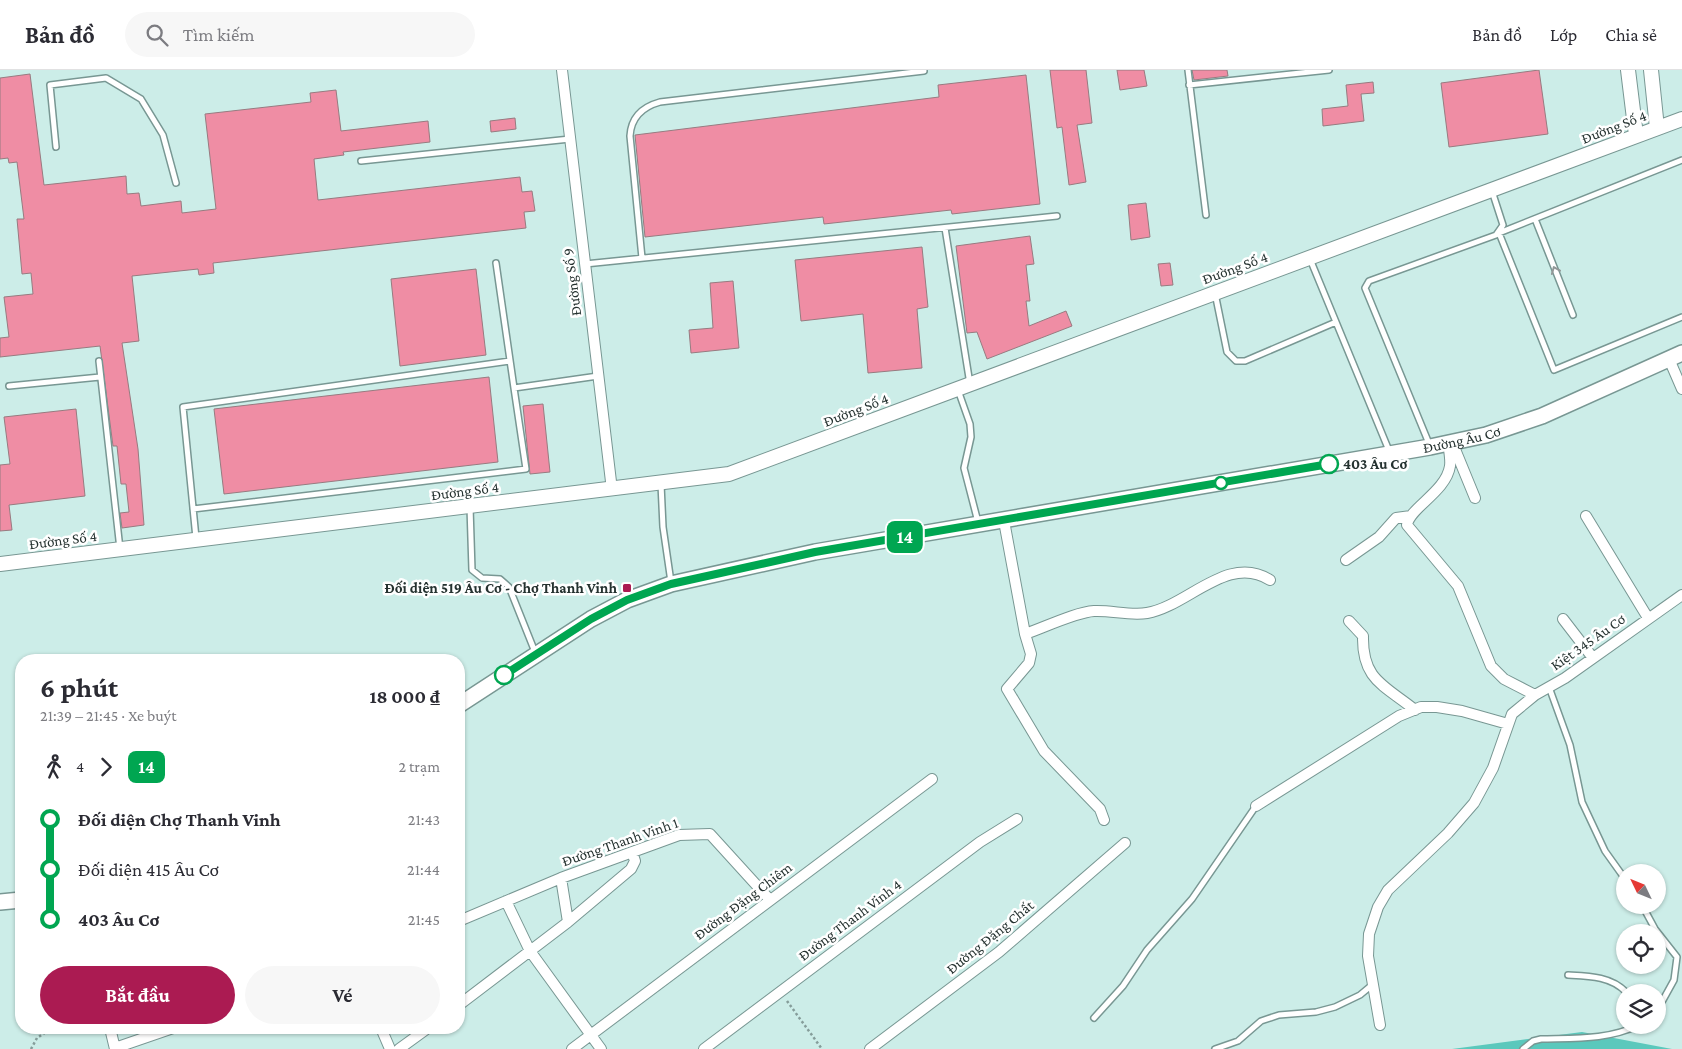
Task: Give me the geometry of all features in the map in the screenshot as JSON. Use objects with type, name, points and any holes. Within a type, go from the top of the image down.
[{"type":"main road","name":"Đường Âu Cơ","points":[[465,701],[591,619],[627,600],[671,584],[815,552],[1430,447],[1486,435],[1542,416],[1676,356]]},
{"type":"main road","points":[[0,902],[15,901]]},
{"type":"street","name":"Đường Số 9","points":[[562,70],[612,490]]},
{"type":"street","points":[[1628,70],[1636,135]]},
{"type":"street","points":[[1651,70],[1657,128]]},
{"type":"street","name":"Đường Số 4","points":[[0,564],[612,490],[729,474],[1682,119]]},
{"type":"street","points":[[1676,356],[1682,389]]},
{"type":"street","points":[[1450,442],[1475,498]]},
{"type":"street","points":[[1450,442],[1451,464],[1446,478],[1434,495],[1411,516],[1407,525],[1458,586],[1491,666],[1504,679],[1535,695]]},
{"type":"street","points":[[1346,560],[1378,537],[1396,518],[1411,516]]},
{"type":"street","points":[[1586,516],[1648,618]]},
{"type":"street","points":[[1004,521],[1025,634],[1031,654],[1029,663],[1007,689],[1044,751],[1100,808],[1104,820]]},
{"type":"street","points":[[1025,634],[1092,611],[1148,613],[1181,599],[1224,575],[1259,573],[1270,580]]},
{"type":"street","name":"Kiệt 345 Âu Cơ","points":[[1508,724],[1512,714],[1535,695],[1593,658],[1682,596]]},
{"type":"street","points":[[1563,619],[1593,658]]},
{"type":"street","points":[[1349,621],[1364,636],[1363,654],[1366,666],[1377,680],[1415,710]]},
{"type":"street","points":[[1256,806],[1399,716],[1415,710],[1437,707],[1462,711],[1508,724],[1493,768],[1474,803],[1448,833],[1388,890],[1378,907],[1369,934],[1368,956],[1380,1025]]},
{"type":"street","name":"Đường Đặng Chiêm","points":[[572,1049],[932,779]]},
{"type":"street","name":"Đường Thanh Vinh 4","points":[[704,1049],[980,842],[1017,819]]},
{"type":"street","name":"Đường Thanh Vinh 1","points":[[465,919],[561,878],[680,835],[710,834],[770,900]]},
{"type":"street","name":"Đường Đặng Chất","points":[[870,1049],[1000,952],[1125,843]]},
{"type":"street","points":[[465,1000],[568,922],[631,870],[635,861],[632,852]]},
{"type":"street","points":[[561,878],[568,922]]},
{"type":"street","points":[[506,901],[530,951],[601,1049]]},
{"type":"street","points":[[112,1034],[115,1048],[156,1034]]},
{"type":"street","points":[[384,1034],[390,1049]]},
{"type":"street","points":[[399,1049],[420,1034]]},
{"type":"lane","points":[[105,70],[106,78]]},
{"type":"lane","points":[[1188,70],[1206,215]]},
{"type":"lane","points":[[1189,85],[1329,70]]},
{"type":"lane","points":[[642,258],[630,136],[632,122],[646,108],[660,102],[924,71]]},
{"type":"lane","points":[[56,147],[50,85],[106,78],[141,99],[163,135],[176,183]]},
{"type":"lane","points":[[361,161],[570,138]]},
{"type":"lane","points":[[1430,447],[1365,288],[1366,284],[1369,281],[1535,219],[1682,160]]},
{"type":"lane","points":[[1492,191],[1502,222],[1499,232],[1554,370],[1682,317]]},
{"type":"lane","points":[[585,264],[1057,216]]},
{"type":"lane","points":[[1535,219],[1573,315]]},
{"type":"lane","points":[[945,228],[970,424],[971,437],[964,468],[979,525]]},
{"type":"lane","points":[[1310,258],[1390,453]]},
{"type":"lane","points":[[193,509],[526,469],[496,263]]},
{"type":"lane","points":[[1215,293],[1227,352],[1236,361],[1245,361],[1336,322]]},
{"type":"lane","points":[[99,361],[120,550]]},
{"type":"lane","points":[[196,540],[182,407],[510,362]]},
{"type":"lane","points":[[514,388],[598,376]]},
{"type":"lane","points":[[8,386],[100,377]]},
{"type":"lane","points":[[660,484],[663,527],[671,584]]},
{"type":"lane","points":[[470,507],[472,570],[482,578],[500,579],[509,587],[536,655]]},
{"type":"lane","points":[[1549,687],[1570,745],[1582,802],[1605,851],[1616,866]]},
{"type":"lane","points":[[1094,1018],[1122,986],[1147,950],[1192,899],[1256,806]]},
{"type":"lane","points":[[1647,914],[1677,957],[1674,980],[1666,994]]},
{"type":"lane","points":[[1568,975],[1599,978],[1616,984]]},
{"type":"lane","points":[[1215,1049],[1238,1041],[1260,1022],[1279,1015],[1316,1012],[1335,1007],[1360,995],[1372,985]]},
{"type":"lane","points":[[1523,1049],[1533,1041],[1541,1038],[1606,1037],[1616,1033]]},
{"type":"path","points":[[780,992],[822,1049]]},
{"type":"path","points":[[30,1049],[37,1038],[43,1034]]},
{"type":"shaded area","points":[[1582,1032],[1672,1049],[1452,1049]]},
{"type":"building","points":[[1050,70],[1086,70],[1092,123],[1077,125],[1086,182],[1069,185],[1062,127],[1057,128]]},
{"type":"building","points":[[1117,70],[1144,70],[1147,86],[1120,90]]},
{"type":"building","points":[[1192,70],[1227,70],[1228,76],[1194,80]]},
{"type":"building","points":[[1539,70],[1548,134],[1449,147],[1441,83]]},
{"type":"building","points":[[30,74],[44,185],[126,176],[127,194],[139,193],[141,206],[181,201],[182,213],[216,209],[205,114],[311,102],[310,93],[336,90],[341,131],[428,121],[430,142],[343,152],[344,155],[314,159],[318,200],[520,177],[522,192],[532,191],[535,211],[524,212],[526,228],[213,263],[214,273],[199,275],[198,269],[132,276],[139,341],[122,343],[138,449],[144,525],[122,528],[120,513],[129,512],[126,484],[121,484],[117,446],[113,446],[100,346],[0,357],[0,338],[9,337],[4,297],[33,294],[31,273],[22,274],[17,219],[24,219],[17,162],[9,163],[8,158],[0,159],[0,78]]},
{"type":"building","points":[[1026,75],[1040,204],[952,214],[951,210],[824,224],[823,217],[645,237],[635,135],[939,97],[938,85]]},
{"type":"building","points":[[1373,82],[1374,93],[1361,94],[1364,121],[1323,126],[1322,109],[1348,106],[1346,85]]},
{"type":"building","points":[[515,118],[516,129],[491,132],[490,121]]},
{"type":"building","points":[[1146,203],[1150,237],[1131,240],[1128,205]]},
{"type":"building","points":[[1030,236],[1034,264],[1026,265],[1030,301],[1026,301],[1029,326],[1066,311],[1072,326],[987,359],[977,332],[967,333],[956,246]]},
{"type":"building","points":[[922,247],[928,307],[917,309],[922,368],[868,373],[863,314],[801,321],[795,260]]},
{"type":"building","points":[[1170,263],[1173,285],[1161,286],[1158,264]]},
{"type":"building","points":[[476,269],[486,355],[400,366],[391,279]]},
{"type":"building","points":[[733,281],[739,348],[691,353],[689,330],[713,328],[710,283]]},
{"type":"building","points":[[489,377],[498,462],[224,494],[214,409]]},
{"type":"building","points":[[543,404],[550,472],[530,474],[523,406]]},
{"type":"building","points":[[76,409],[85,496],[9,505],[12,530],[0,531],[0,465],[10,464],[4,417]]},
{"type":"bus line","name":"14","points":[[504,675],[591,619],[627,600],[671,584],[815,552],[1329,464]]},
{"type":"place","name":"403 Âu Cơ","points":[[1329,464]]},
{"type":"place","name":"Đối diện 519 Âu Cơ - Chợ Thanh Vinh","points":[[627,588]]}]
